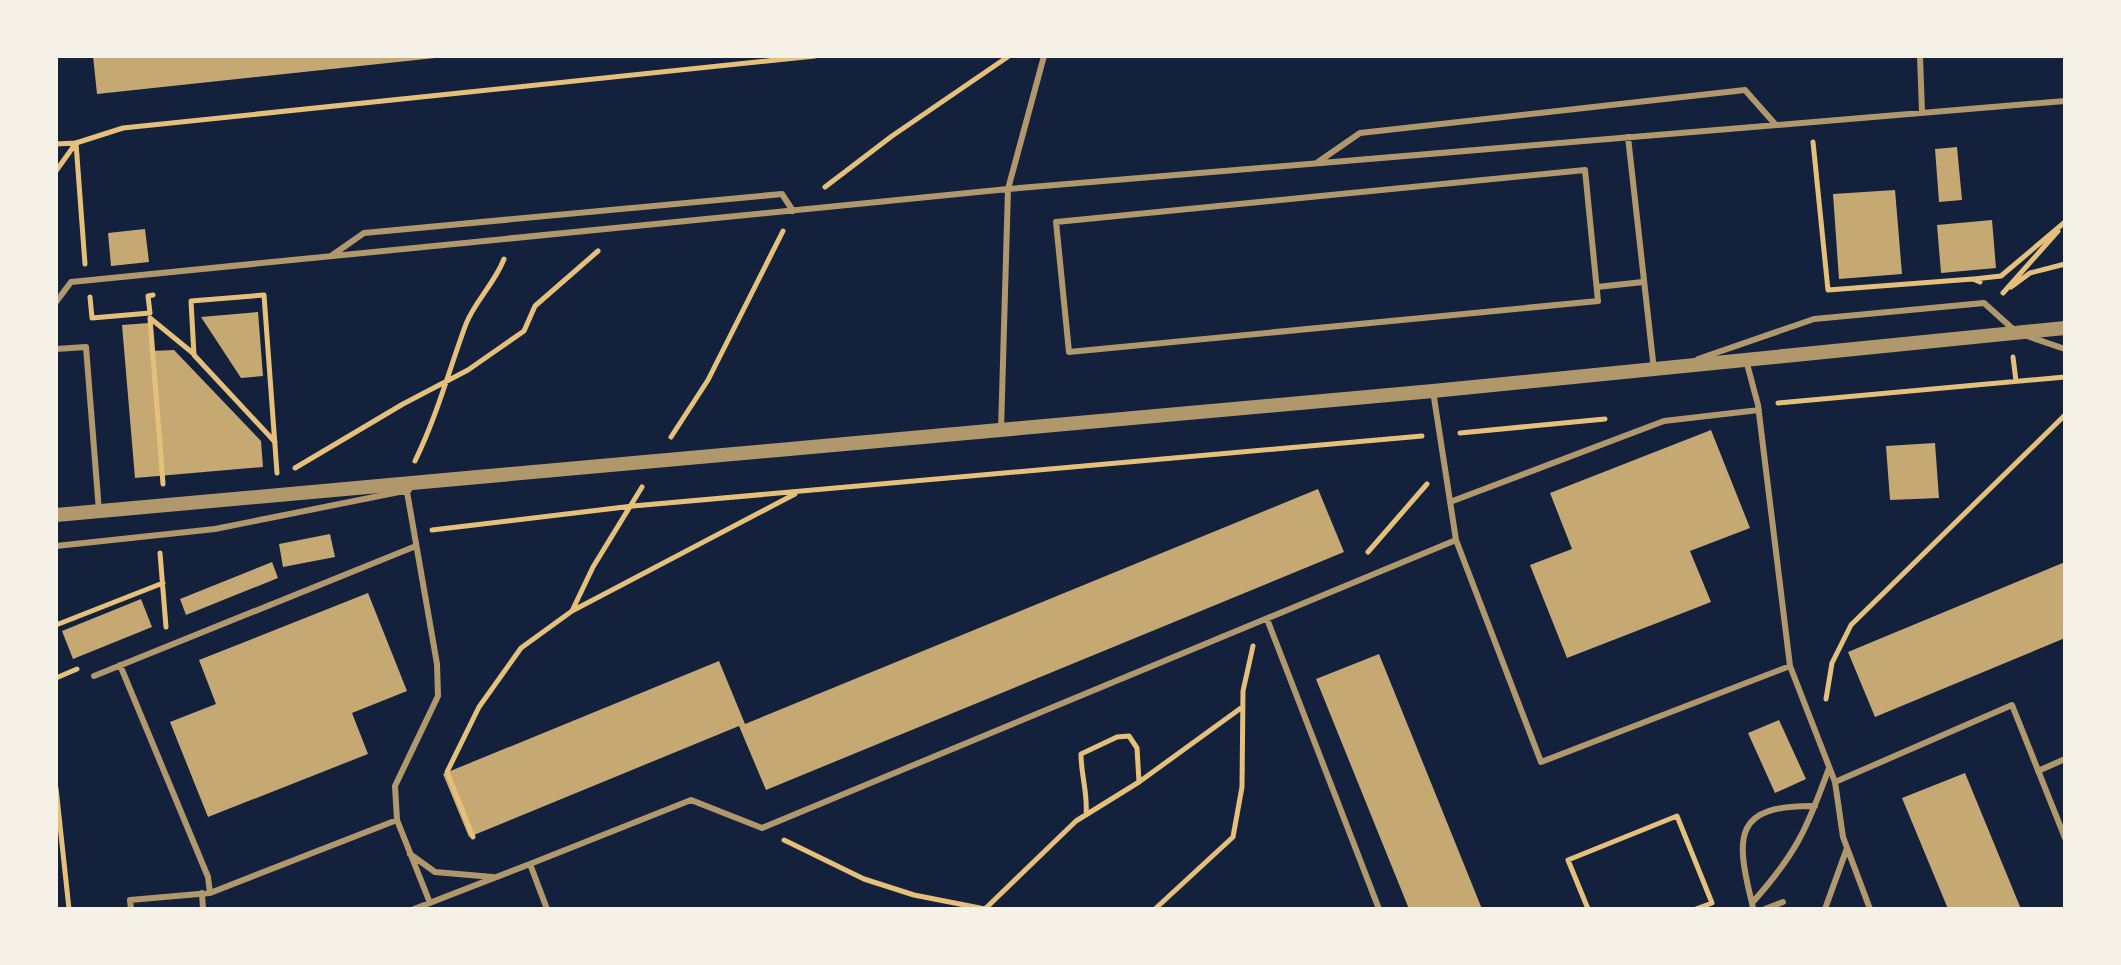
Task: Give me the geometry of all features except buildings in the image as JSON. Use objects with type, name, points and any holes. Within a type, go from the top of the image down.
[{"type":"street","points":[[56,515],[406,486],[467,477],[1433,391],[2012,330],[2065,328]]},
{"type":"lane","points":[[1001,431],[1008,189],[1044,56]]},
{"type":"lane","points":[[1920,56],[1922,112]]},
{"type":"lane","points":[[1318,163],[1360,133],[1745,90],[1775,124]]},
{"type":"lane","points":[[56,302],[71,282],[1008,189],[2065,101]]},
{"type":"lane","points":[[1628,137],[1654,370]]},
{"type":"lane","points":[[1585,170],[1597,287],[1598,301],[1069,352],[1056,222],[1585,170]]},
{"type":"lane","points":[[329,257],[364,233],[782,194],[793,211]]},
{"type":"lane","points":[[1597,287],[1643,282]]},
{"type":"lane","points":[[1675,367],[1814,319],[1984,303],[2012,330],[2065,349]]},
{"type":"lane","points":[[56,349],[86,347],[99,511]]},
{"type":"lane","points":[[1746,360],[1758,407],[1790,666],[1835,782],[1847,848],[1870,909]]},
{"type":"lane","points":[[1433,391],[1456,540],[1541,762],[1790,666]]},
{"type":"lane","points":[[1450,502],[1664,421],[1758,407]]},
{"type":"lane","points":[[56,546],[215,529],[406,486],[437,664],[438,696],[395,786],[397,820],[430,903]]},
{"type":"lane","points":[[414,909],[691,800],[762,828],[1456,540]]},
{"type":"lane","points":[[94,676],[416,546]]},
{"type":"lane","points":[[1267,619],[1379,909]]},
{"type":"lane","points":[[120,665],[208,877],[203,909]]},
{"type":"lane","points":[[1835,782],[2012,705],[2065,838]]},
{"type":"lane","points":[[2038,771],[2065,759]]},
{"type":"lane","points":[[1752,906],[1782,870],[1806,833],[1829,768]]},
{"type":"lane","points":[[1799,806],[1811,801],[1822,788]]},
{"type":"lane","points":[[1752,906],[1741,858],[1747,824],[1760,812],[1815,806]]},
{"type":"lane","points":[[131,909],[130,900],[206,893],[397,820]]},
{"type":"lane","points":[[1825,909],[1847,848]]},
{"type":"lane","points":[[410,854],[435,872],[460,877],[498,877]]},
{"type":"lane","points":[[530,864],[547,909]]},
{"type":"lane","points":[[1765,909],[1783,902]]},
{"type":"path","points":[[56,144],[76,143],[123,128],[815,56]]},
{"type":"path","points":[[572,611],[611,536],[633,506],[656,461],[708,380],[793,211],[892,136],[1009,56]]},
{"type":"path","points":[[1811,121],[1828,290],[2001,276],[2065,222]]},
{"type":"path","points":[[56,171],[76,143]]},
{"type":"path","points":[[76,143],[85,265]]},
{"type":"path","points":[[2003,293],[2065,222]]},
{"type":"path","points":[[263,477],[278,476],[320,456],[403,404],[448,381],[524,331],[535,306],[622,228]]},
{"type":"path","points":[[406,486],[448,381],[467,321],[496,280],[512,239]]},
{"type":"path","points":[[2003,293],[2030,273],[2065,264]]},
{"type":"path","points":[[2010,268],[2004,280],[2003,293],[2012,330],[2016,381]]},
{"type":"path","points":[[1973,279],[2003,293]]},
{"type":"path","points":[[181,293],[191,301],[264,295],[278,476]]},
{"type":"path","points":[[159,295],[148,296],[163,485]]},
{"type":"path","points":[[91,300],[92,318],[150,316],[194,355],[275,442]]},
{"type":"path","points":[[191,301],[194,355]]},
{"type":"path","points":[[1758,407],[2065,377]]},
{"type":"path","points":[[1829,713],[1825,686],[1832,663],[1851,625],[2065,415]]},
{"type":"path","points":[[414,532],[633,506],[1621,418]]},
{"type":"path","points":[[155,486],[178,484]]},
{"type":"path","points":[[473,837],[447,772],[479,707],[521,648],[572,611],[800,492]]},
{"type":"path","points":[[159,545],[167,632],[181,626]]},
{"type":"path","points":[[56,625],[163,583]]},
{"type":"path","points":[[56,678],[84,666]]},
{"type":"path","points":[[762,828],[864,879],[914,895],[985,909],[1086,815],[1139,782],[1242,707]]},
{"type":"path","points":[[1086,815],[1088,795],[1081,773],[1081,754],[1117,737],[1129,736],[1137,748],[1139,782]]},
{"type":"path","points":[[56,788],[69,909]]},
{"type":"path","points":[[1588,909],[1568,860],[1677,816],[1713,906],[1696,909]]}]
